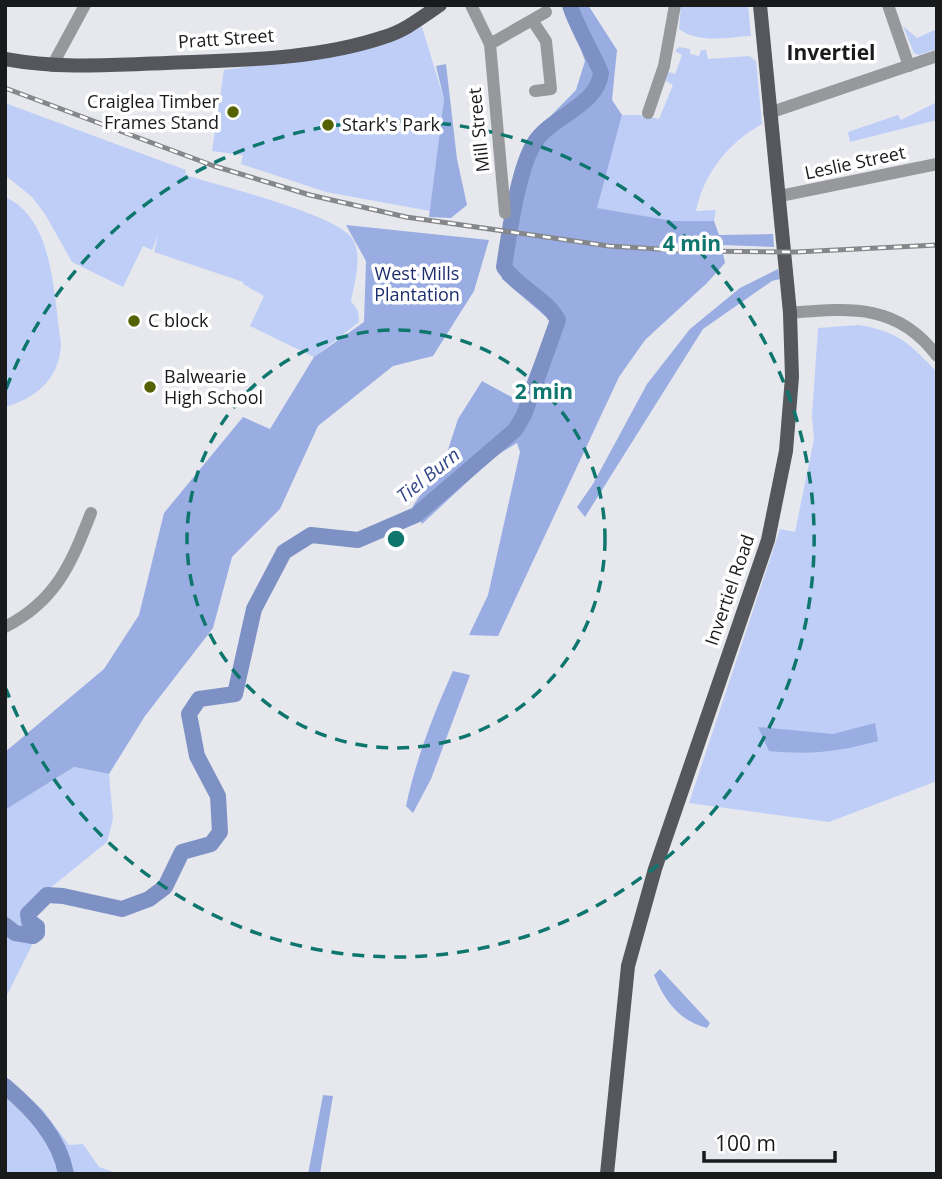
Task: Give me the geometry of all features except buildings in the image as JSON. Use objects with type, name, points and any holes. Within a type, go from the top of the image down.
[{"type":"main road","name":"Pratt Street","points":[[5,59],[52,66],[214,61],[334,48],[397,33],[440,5]]},
{"type":"main road","name":"Invertiel Road","points":[[607,1174],[628,966],[654,869],[768,540],[786,451],[792,377],[790,313],[760,5]]},
{"type":"street","points":[[52,66],[85,5]]},
{"type":"street","name":"Mill Street","points":[[471,5],[490,44],[505,213]]},
{"type":"street","points":[[648,113],[664,66],[675,5]]},
{"type":"street","points":[[888,5],[909,66]]},
{"type":"street","points":[[490,44],[546,12]]},
{"type":"street","points":[[532,20],[546,41],[551,89],[535,91]]},
{"type":"street","points":[[769,113],[937,56]]},
{"type":"street","name":"Leslie Street","points":[[780,196],[937,163]]},
{"type":"street","points":[[790,313],[841,309],[885,314],[922,336],[937,356]]},
{"type":"street","points":[[5,627],[35,610],[53,591],[71,561],[91,513]]},
{"type":"shaded area","points":[[681,5],[748,5],[751,36],[714,39],[687,34],[679,29]]},
{"type":"shaded area","points":[[903,26],[917,38],[937,29],[937,49],[919,55],[914,53]]},
{"type":"shaded area","name":"Stark's Park","points":[[422,27],[444,99],[430,211],[326,192],[241,164],[243,155],[212,151],[224,70],[363,50]]},
{"type":"shaded area","points":[[679,47],[690,49],[690,54],[699,56],[701,50],[706,50],[708,59],[749,56],[756,61],[762,124],[728,150],[705,184],[696,211],[716,210],[714,221],[674,221],[596,208],[622,115],[659,119],[673,85],[663,79],[666,71],[675,74],[682,55],[675,51]]},
{"type":"shaded area","points":[[937,102],[937,120],[850,142],[848,132],[898,115],[901,120]]},
{"type":"shaded area","points":[[5,103],[186,170],[185,175],[299,210],[340,228],[351,237],[357,251],[357,269],[351,301],[358,311],[359,322],[314,357],[250,326],[264,296],[243,282],[154,252],[158,235],[152,250],[143,246],[123,287],[72,262],[45,214],[32,197],[5,175]]},
{"type":"shaded area","points":[[5,197],[21,208],[34,222],[43,240],[53,282],[61,343],[56,366],[45,385],[27,398],[5,407]]},
{"type":"shaded area","points":[[859,325],[894,335],[919,353],[937,372],[937,781],[829,822],[689,803],[780,529],[795,532],[814,439],[812,416],[818,328]]},
{"type":"shaded area","points":[[74,767],[109,774],[113,819],[107,842],[44,893],[37,913],[37,935],[5,999],[5,810]]},
{"type":"shaded area","points":[[5,1076],[42,1109],[69,1145],[83,1144],[99,1167],[119,1174],[5,1174]]},
{"type":"green space","points":[[565,5],[588,5],[617,50],[612,100],[622,115],[597,208],[674,221],[714,221],[719,235],[773,234],[774,247],[721,245],[725,263],[645,340],[619,377],[498,636],[469,635],[488,595],[520,452],[517,443],[494,457],[422,524],[413,506],[446,456],[458,419],[482,381],[519,401],[551,321],[502,279],[502,266],[522,158],[534,133],[576,90],[585,61]]},
{"type":"green space","points":[[446,64],[457,159],[467,205],[451,218],[429,217],[444,99],[436,66]]},
{"type":"green space","name":"West Mills Plantation","points":[[346,225],[489,240],[474,291],[433,356],[393,366],[318,426],[280,509],[232,557],[213,628],[145,716],[109,774],[74,767],[5,810],[5,752],[104,669],[139,615],[164,513],[243,417],[270,429],[314,357],[364,322],[366,261]]},
{"type":"green space","points":[[778,269],[780,279],[772,281],[703,329],[585,517],[577,507],[593,484],[647,384],[690,329],[740,288]]},
{"type":"green space","points":[[453,671],[470,675],[431,779],[413,813],[406,806],[415,771]]},
{"type":"green space","points":[[875,723],[878,741],[837,750],[798,753],[769,751],[758,727],[833,734]]},
{"type":"green space","points":[[660,969],[710,1023],[707,1028],[688,1020],[674,1009],[654,975]]},
{"type":"green space","points":[[323,1095],[333,1096],[320,1174],[308,1174]]},
{"type":"waterway","name":"Tiel Burn","points":[[5,925],[15,933],[33,936],[37,933],[37,927],[29,921],[28,914],[47,895],[122,909],[149,899],[165,887],[182,852],[211,844],[220,832],[218,796],[197,756],[189,714],[199,699],[235,694],[254,609],[284,552],[311,535],[358,540],[416,515],[515,430],[524,415],[558,320],[546,305],[504,267],[519,185],[535,142],[542,133],[592,94],[601,73],[570,5]]},
{"type":"waterway","name":"Tiel Burn","points":[[5,1086],[25,1104],[51,1136],[58,1148],[66,1174]]},
{"type":"railway","points":[[5,88],[214,166],[310,195],[406,217],[609,246],[691,251],[796,252],[937,245]]},
{"type":"place","name":"Craiglea Timber Frames Stand","points":[[233,112]]},
{"type":"place","name":"Stark's Park","points":[[328,125]]},
{"type":"place","name":"C block","points":[[134,321]]},
{"type":"place","name":"Balwearie High School","points":[[150,387]]},
{"type":"district","name":"Invertiel","points":[[831,53]]}]
